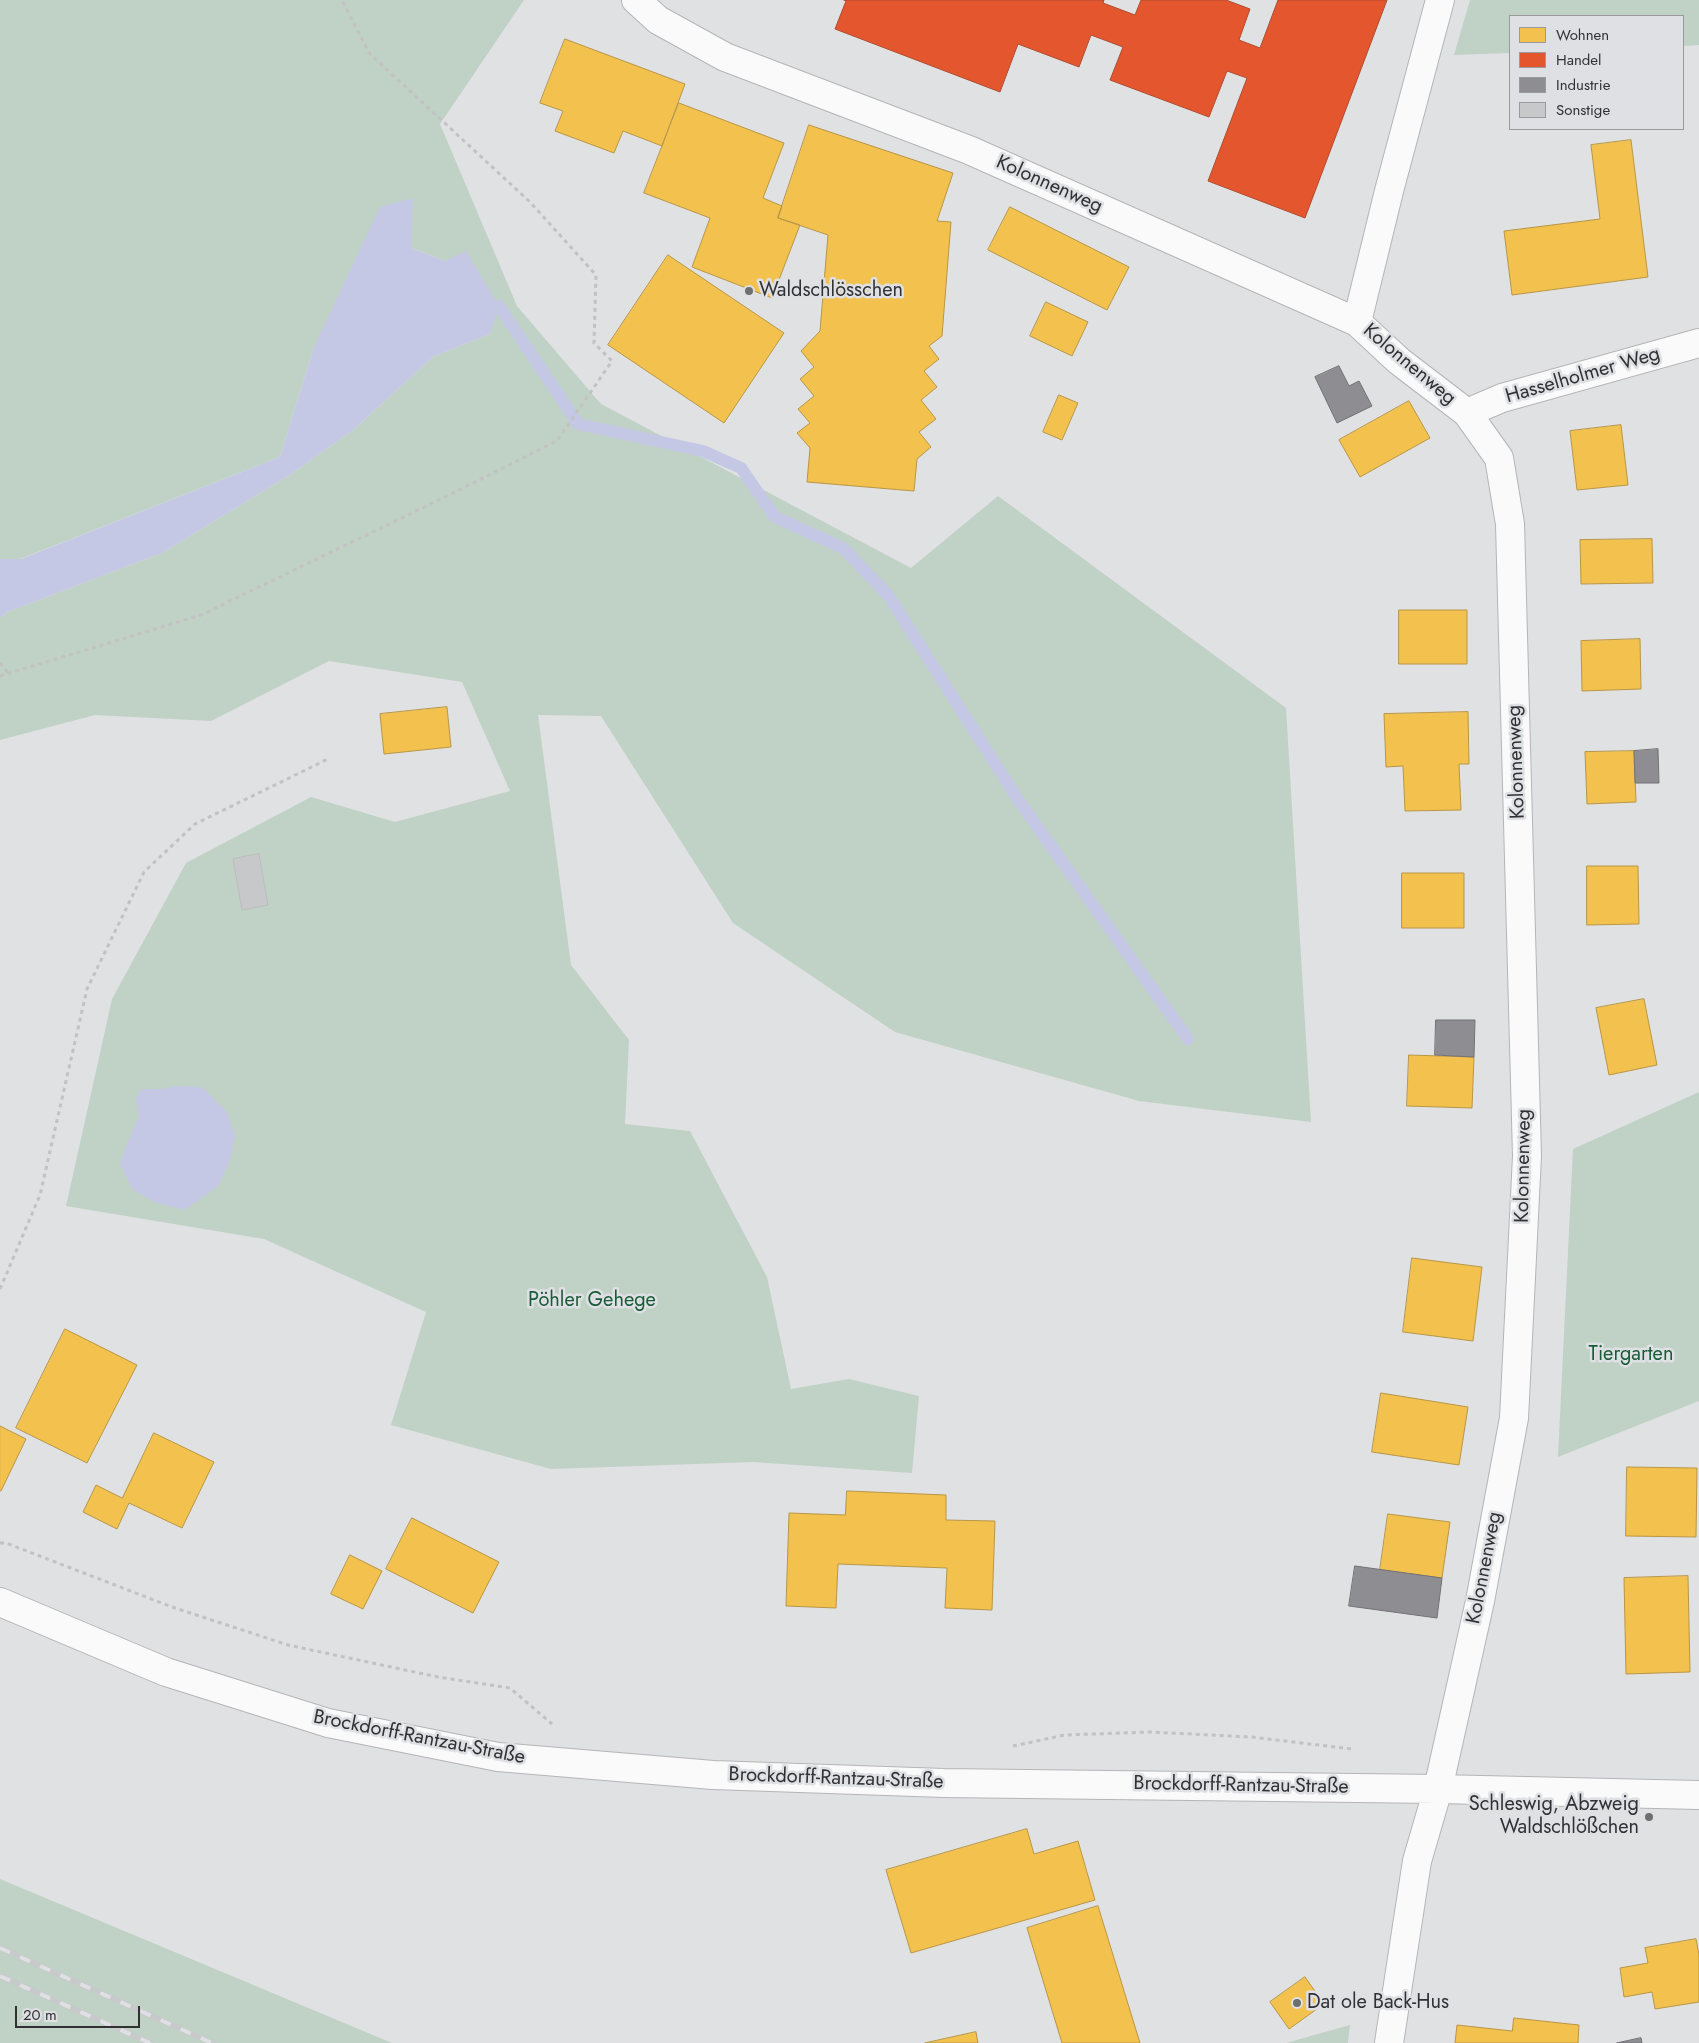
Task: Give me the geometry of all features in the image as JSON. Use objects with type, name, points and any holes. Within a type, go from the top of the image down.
[{"type":"street","name":"Kolonnenweg","points":[[636,0],[658,20],[725,57],[969,150],[1358,322],[1399,361],[1467,413],[1499,458],[1510,524],[1527,1156],[1514,1418],[1480,1600],[1438,1789],[1417,1861],[1389,2043]]},
{"type":"street","points":[[1358,322],[1389,191],[1440,0]]},
{"type":"street","name":"Hasselholmer Weg","points":[[1467,413],[1502,398],[1699,343]]},
{"type":"street","name":"Brockdorff-Rantzau-Straße","points":[[0,1602],[166,1672],[328,1723],[498,1757],[722,1775],[944,1782],[1699,1794]]},
{"type":"path","points":[[0,676],[201,615],[557,441],[612,362],[594,343],[596,275],[530,202],[369,52],[342,0]]},
{"type":"path","points":[[0,663],[8,673]]},
{"type":"path","points":[[0,1289],[40,1195],[87,989],[144,872],[195,824],[330,758]]},
{"type":"path","points":[[0,1543],[6,1543],[172,1607],[288,1645],[438,1676],[510,1688],[557,1728]]},
{"type":"path","points":[[1010,1746],[1065,1735],[1150,1732],[1251,1736],[1358,1750]]},
{"type":"green space","name":"Pöhler Gehege","points":[[0,0],[524,0],[440,124],[517,306],[601,404],[911,568],[998,496],[1286,708],[1311,1122],[1139,1101],[895,1032],[733,923],[601,716],[538,715],[571,965],[629,1040],[625,1124],[690,1131],[767,1277],[791,1389],[849,1379],[919,1396],[912,1473],[753,1462],[551,1469],[391,1425],[426,1312],[264,1239],[66,1206],[112,999],[186,863],[311,797],[395,822],[510,791],[462,682],[329,661],[211,721],[95,715],[0,740],[0,618],[7,612],[162,553],[291,474],[353,430],[434,356],[490,334],[445,261],[411,248],[314,347],[280,457],[20,559],[0,559]]},
{"type":"green space","points":[[1470,0],[1699,0],[1699,45],[1684,46],[1684,15],[1509,15],[1509,53],[1454,55]]},
{"type":"green space","name":"Tiergarten","points":[[1699,1092],[1699,1401],[1558,1457],[1573,1149]]},
{"type":"green space","points":[[0,1879],[392,2043],[0,2043]]},
{"type":"green space","points":[[1350,2025],[1348,2043],[1286,2043]]},
{"type":"water","points":[[413,198],[411,248],[445,261],[466,251],[499,306],[490,334],[434,356],[353,430],[291,474],[162,553],[7,612],[0,618],[0,559],[21,559],[280,457],[314,347],[380,207]]},
{"type":"water","points":[[176,1086],[202,1087],[227,1112],[235,1136],[229,1163],[217,1187],[184,1210],[154,1202],[132,1189],[120,1163],[139,1115],[136,1099],[141,1089],[162,1089]]},
{"type":"building: Wohnen","points":[[565,39],[685,84],[662,146],[623,131],[614,153],[555,131],[563,111],[540,103]]},
{"type":"building: Wohnen","points":[[679,103],[784,143],[763,198],[782,206],[778,218],[800,225],[772,298],[692,267],[710,218],[644,193]]},
{"type":"building: Wohnen","points":[[809,125],[953,173],[937,221],[951,222],[942,336],[929,346],[939,359],[924,371],[937,387],[921,400],[936,419],[919,432],[931,447],[917,459],[914,491],[807,482],[810,448],[797,433],[810,423],[798,409],[814,396],[800,379],[814,367],[801,351],[820,331],[828,235],[778,218]]},
{"type":"building: Wohnen","points":[[1631,140],[1648,277],[1512,295],[1504,231],[1600,219],[1591,145]]},
{"type":"building: Wohnen","points":[[1010,207],[1129,267],[1107,310],[988,250]]},
{"type":"building: Wohnen","points":[[668,255],[784,333],[724,423],[608,345]]},
{"type":"building: Wohnen","points":[[1046,302],[1088,322],[1072,356],[1030,336]]},
{"type":"building: Wohnen","points":[[1059,395],[1078,403],[1062,440],[1043,432]]},
{"type":"building: Wohnen","points":[[1409,401],[1430,438],[1360,477],[1339,440]]},
{"type":"building: Wohnen","points":[[1621,425],[1628,485],[1577,490],[1570,431]]},
{"type":"building: Wohnen","points":[[1652,539],[1653,583],[1581,584],[1580,540]]},
{"type":"building: Wohnen","points":[[1399,610],[1467,610],[1467,664],[1399,664]]},
{"type":"building: Wohnen","points":[[1640,639],[1641,689],[1582,691],[1581,641]]},
{"type":"building: Wohnen","points":[[447,707],[451,747],[384,754],[380,714]]},
{"type":"building: Wohnen","points":[[1468,712],[1469,764],[1459,764],[1461,810],[1405,811],[1403,766],[1386,767],[1384,714]]},
{"type":"building: Wohnen","points":[[1634,751],[1636,802],[1587,804],[1585,752]]},
{"type":"building: Wohnen","points":[[1587,866],[1638,866],[1639,924],[1587,925]]},
{"type":"building: Wohnen","points":[[1402,873],[1464,873],[1464,928],[1402,928]]},
{"type":"building: Wohnen","points":[[1644,999],[1657,1065],[1609,1075],[1596,1008]]},
{"type":"building: Wohnen","points":[[1409,1055],[1474,1057],[1472,1108],[1407,1106]]},
{"type":"building: Wohnen","points":[[1412,1258],[1482,1267],[1473,1341],[1403,1332]]},
{"type":"building: Wohnen","points":[[65,1329],[137,1365],[87,1463],[16,1428]]},
{"type":"building: Wohnen","points":[[1381,1393],[1468,1407],[1459,1465],[1372,1452]]},
{"type":"building: Wohnen","points":[[0,1426],[26,1439],[1,1491],[0,1491]]},
{"type":"building: Wohnen","points":[[154,1433],[214,1462],[182,1528],[129,1503],[117,1529],[83,1512],[96,1485],[122,1498]]},
{"type":"building: Wohnen","points":[[1627,1467],[1697,1468],[1696,1537],[1626,1536]]},
{"type":"building: Wohnen","points":[[847,1491],[946,1495],[946,1520],[995,1521],[992,1610],[945,1608],[947,1568],[838,1564],[836,1608],[786,1606],[789,1513],[845,1515]]},
{"type":"building: Wohnen","points":[[1388,1514],[1450,1522],[1442,1578],[1380,1570]]},
{"type":"building: Wohnen","points":[[412,1518],[499,1562],[473,1613],[386,1569]]},
{"type":"building: Wohnen","points":[[350,1555],[382,1571],[363,1609],[331,1594]]},
{"type":"building: Wohnen","points":[[1688,1576],[1690,1672],[1626,1674],[1624,1578]]},
{"type":"building: Wohnen","points":[[1027,1829],[1034,1854],[1078,1841],[1095,1900],[911,1953],[886,1870]]},
{"type":"building: Wohnen","points":[[1098,1906],[1140,2043],[1062,2043],[1027,1928]]},
{"type":"building: Wohnen","points":[[1696,1939],[1699,1955],[1699,2002],[1655,2009],[1652,1992],[1624,1997],[1620,1968],[1648,1963],[1645,1948]]},
{"type":"building: Wohnen","name":"Dat ole Back-Hus","points":[[1305,1977],[1324,2004],[1289,2029],[1270,2002]]},
{"type":"building: Wohnen","points":[[1514,2018],[1579,2025],[1578,2043],[1455,2043],[1457,2025],[1512,2031]]},
{"type":"building: Wohnen","points":[[976,2032],[978,2043],[925,2043]]},
{"type":"building: Handel","points":[[844,0],[1104,0],[1103,3],[1135,15],[1141,0],[1226,0],[1250,9],[1239,40],[1260,48],[1278,0],[1387,0],[1305,218],[1208,181],[1247,78],[1227,71],[1209,117],[1110,80],[1123,47],[1091,35],[1079,67],[1018,44],[1000,92],[835,29],[846,1]]},
{"type":"building: Industrie","points":[[1339,366],[1349,386],[1359,381],[1372,406],[1337,423],[1315,377]]},
{"type":"building: Industrie","points":[[1658,749],[1659,783],[1635,783],[1634,751]]},
{"type":"building: Industrie","points":[[1436,1020],[1475,1020],[1474,1057],[1435,1055]]},
{"type":"building: Industrie","points":[[1355,1566],[1442,1578],[1437,1618],[1349,1606]]},
{"type":"building: Industrie","points":[[1641,2038],[1642,2043],[1617,2043]]},
{"type":"building: Sonstige","points":[[259,854],[268,905],[242,910],[233,859]]},
{"type":"waterway","points":[[499,306],[578,424],[703,451],[741,468],[775,517],[843,548],[888,595],[1017,798],[1188,1039]]},
{"type":"railway","points":[[0,1948],[212,2043]]},
{"type":"railway","points":[[0,1976],[150,2043]]},
{"type":"place","name":"Waldschlösschen","points":[[749,291]]},
{"type":"place","name":"Schleswig, Abzweig Waldschlößchen","points":[[1649,1817]]},
{"type":"place","name":"Dat ole Back-Hus","points":[[1297,2003]]}]
